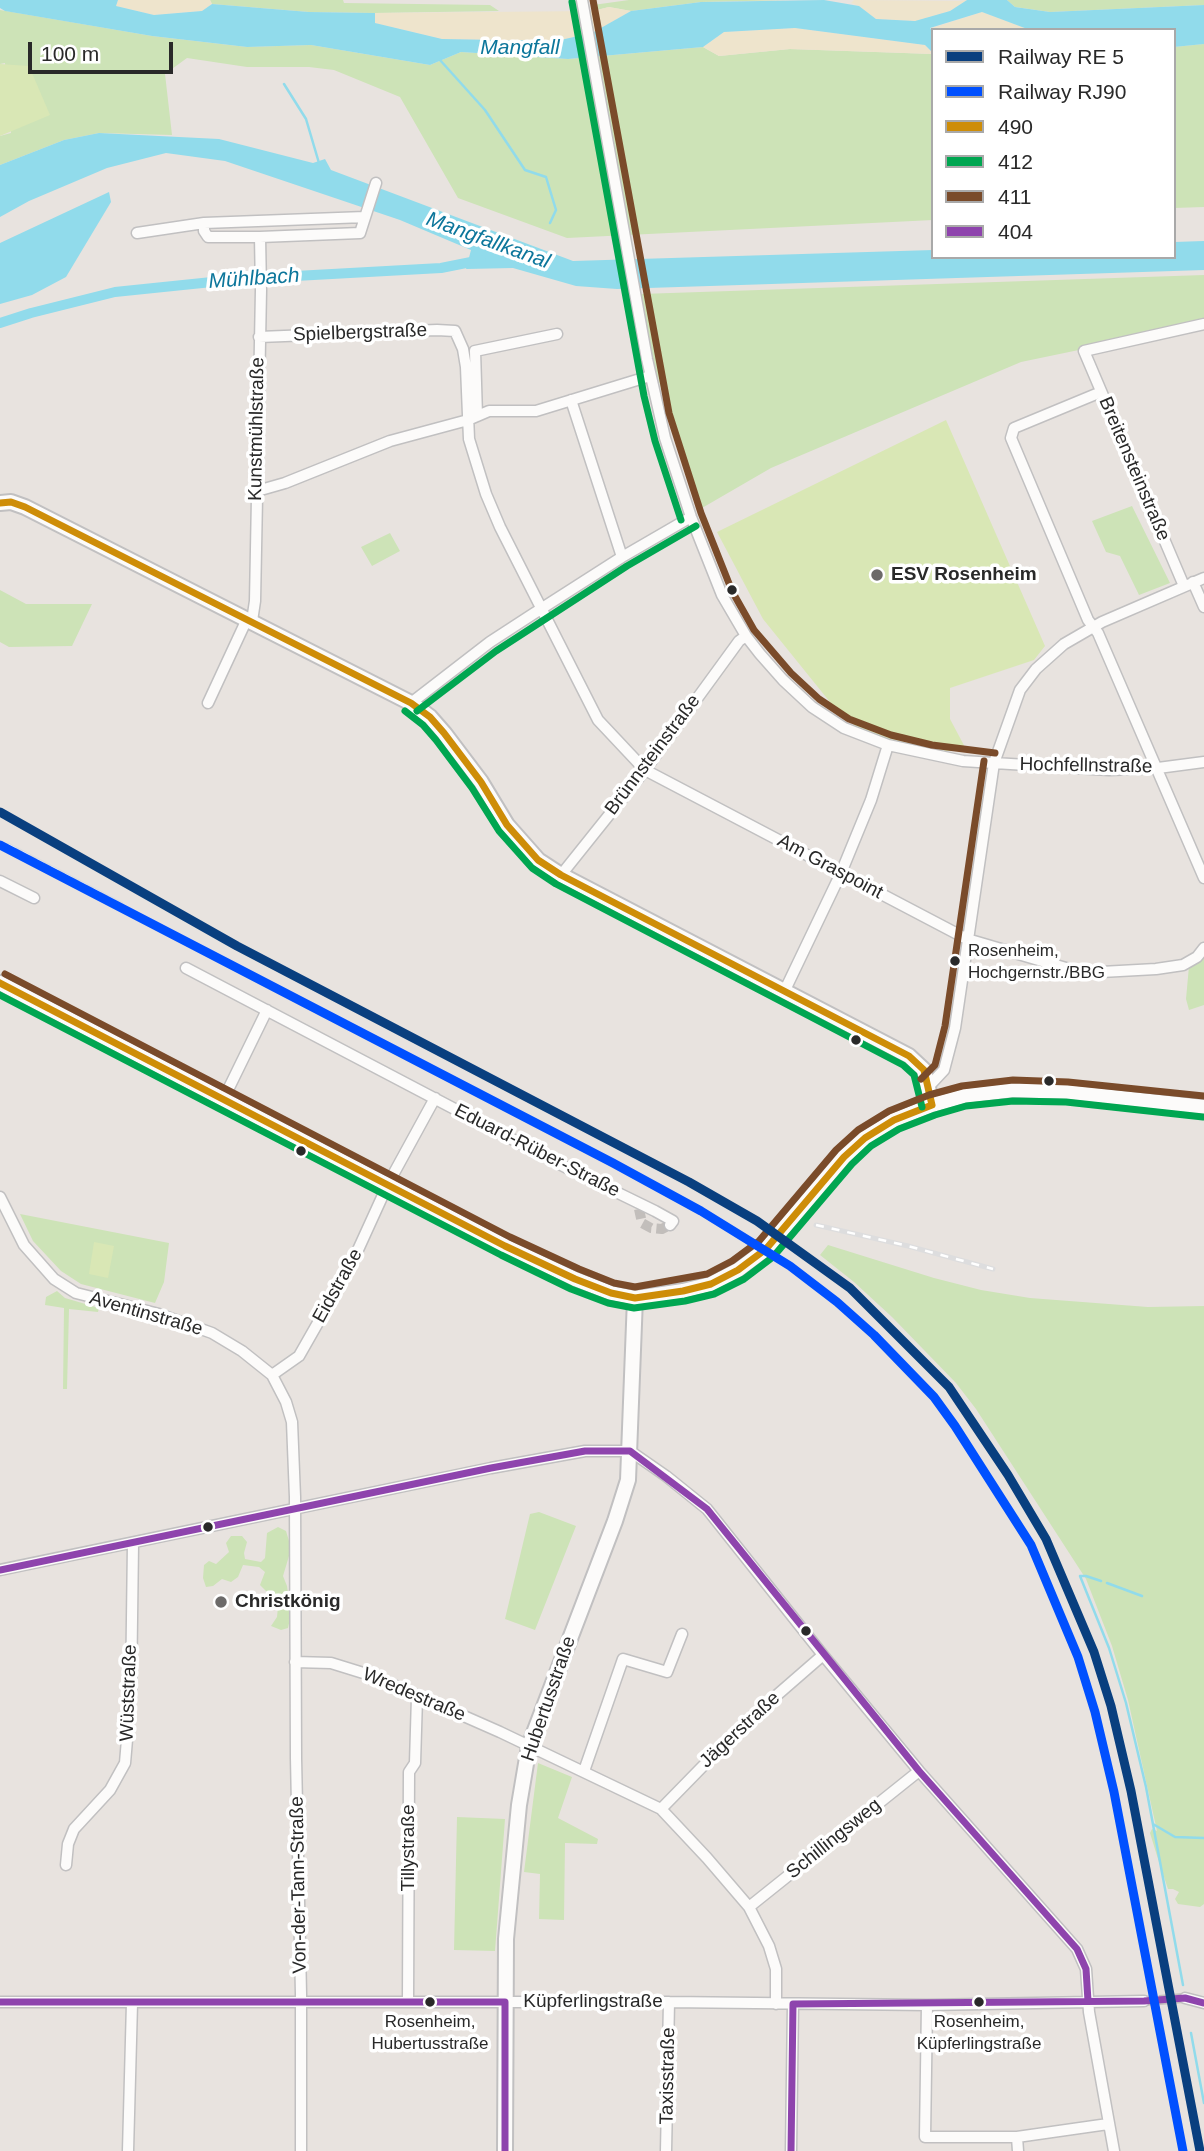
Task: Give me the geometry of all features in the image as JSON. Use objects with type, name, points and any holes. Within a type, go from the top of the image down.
[{"type":"main road","points":[[0,503],[12,502],[25,507],[411,703],[430,717],[444,733],[481,782],[520,842],[537,860],[909,1056],[924,1070],[932,1105]]},
{"type":"main road","points":[[0,983],[505,1246],[575,1279],[611,1293],[635,1298],[711,1284],[738,1270],[766,1249],[844,1157],[865,1138],[894,1120],[932,1105],[976,1094],[1025,1090],[1204,1107]]},
{"type":"main road","name":"Hubertusstraße","points":[[505,2151],[506,1939],[514,1844],[529,1746],[628,1480],[635,1298]]},
{"type":"street","name":"Hochfellnstraße","points":[[582,0],[650,376],[665,438],[691,517],[722,595],[746,636],[783,680],[812,707],[844,728],[888,745],[963,761],[994,764],[1109,769],[1158,768],[1204,762]]},
{"type":"street","points":[[204,223],[204,231],[208,237],[360,233],[376,183]]},
{"type":"street","points":[[137,233],[204,223],[365,214]]},
{"type":"street","name":"Kunstmühlstraße","points":[[208,703],[250,620],[255,601],[262,271],[260,237]]},
{"type":"street","name":"Breitensteinstraße","points":[[1204,324],[1084,351],[1188,584],[1204,607]]},
{"type":"street","name":"Spielbergstraße","points":[[259,337],[455,331],[463,349],[472,418]]},
{"type":"street","points":[[472,418],[475,351],[557,334]]},
{"type":"street","points":[[257,491],[291,481],[390,441],[489,411],[537,411],[650,376]]},
{"type":"street","points":[[1101,392],[1014,428],[1011,438],[1088,620],[1158,768],[1204,878]]},
{"type":"street","points":[[571,400],[622,557]]},
{"type":"street","name":"Am Graspoint","points":[[472,418],[469,439],[486,494],[500,527],[598,720],[645,770],[967,939],[1083,972],[1156,969],[1183,965],[1198,957],[1204,948]]},
{"type":"street","points":[[411,703],[490,642],[622,557],[691,517]]},
{"type":"street","points":[[929,1086],[944,1070],[955,1028],[994,764],[1020,690],[1049,655],[1064,644],[1093,627],[1204,578]]},
{"type":"street","name":"Brünnsteinstraße","points":[[561,875],[645,770],[739,641],[746,636]]},
{"type":"street","points":[[785,990],[841,873],[871,800],[888,745]]},
{"type":"street","points":[[0,881],[34,898]]},
{"type":"street","name":"Eduard-Rüber-Straße","points":[[186,968],[639,1206],[673,1221],[670,1225]]},
{"type":"street","points":[[224,1098],[267,1010]]},
{"type":"street","name":"Eduard-Rüber-Straße","points":[[388,1184],[435,1098]]},
{"type":"street","name":"Eidstraße","points":[[272,1375],[299,1356],[352,1264],[388,1184]]},
{"type":"street","name":"Aventinstraße","points":[[0,1197],[4,1213],[24,1245],[54,1279],[76,1293],[159,1314],[212,1334],[242,1350],[272,1375],[286,1402],[292,1422],[295,1510]]},
{"type":"street","points":[[0,1570],[295,1510],[422,1481],[584,1451],[630,1451],[707,1510],[919,1770],[1077,1949],[1086,1969],[1088,2001],[1114,2151]]},
{"type":"street","name":"Von-der-Tann-Straße","points":[[295,1510],[301,2151]]},
{"type":"street","name":"Wüststraße","points":[[66,1865],[68,1844],[74,1829],[110,1790],[125,1763],[131,1692],[133,1544]]},
{"type":"street","points":[[584,1771],[623,1659],[667,1672],[682,1634]]},
{"type":"street","name":"Jägerstraße","points":[[661,1809],[746,1722],[823,1655]]},
{"type":"street","name":"Wredestraße","points":[[295,1662],[345,1666],[529,1746],[661,1809]]},
{"type":"street","name":"Tillystraße","points":[[408,2001],[409,1772],[415,1763],[416,1696]]},
{"type":"street","name":"Schillingsweg","points":[[749,1907],[919,1770]]},
{"type":"street","points":[[661,1809],[749,1907],[769,1946],[776,1969],[776,2004]]},
{"type":"street","points":[[1185,1998],[1204,2003]]},
{"type":"street","name":"Küpferlingstraße","points":[[0,2002],[408,2001],[927,2005],[1144,2001]]},
{"type":"street","name":"Taxisstraße","points":[[666,2151],[669,2002]]},
{"type":"street","points":[[128,2151],[132,2003]]},
{"type":"street","points":[[791,2151],[793,2004]]},
{"type":"street","points":[[927,2005],[925,2137],[1017,2137],[1108,2124]]},
{"type":"street","points":[[1017,2137],[1018,2151]]},
{"type":"green space","points":[[210,0],[343,0],[344,3],[490,5],[499,11],[309,12],[212,4]]},
{"type":"green space","points":[[629,0],[789,0],[701,2],[631,11],[609,7],[593,11],[593,5]]},
{"type":"green space","points":[[1007,0],[1204,0],[1204,5],[1050,12],[1015,7]]},
{"type":"green space","points":[[0,10],[152,36],[247,47],[311,45],[430,65],[461,52],[568,59],[703,47],[719,56],[790,49],[931,54],[931,220],[567,238],[458,198],[400,97],[334,70],[309,67],[247,67],[187,58],[165,74],[172,135],[99,133],[64,140],[0,165],[0,136],[11,133],[5,63],[0,64]]},
{"type":"green space","points":[[1204,44],[1204,207],[1176,208],[1176,47]]},
{"type":"green space","points":[[0,64],[29,66],[50,115],[0,136]]},
{"type":"green space","points":[[1204,275],[1204,324],[1021,362],[771,468],[702,508],[682,457],[653,362],[641,294]]},
{"type":"green space","name":"ESV Rosenheim","points":[[946,420],[1045,646],[1034,660],[950,688],[950,719],[967,751],[946,751],[865,734],[838,712],[763,619],[717,532]]},
{"type":"green space","points":[[1132,506],[1170,583],[1139,595],[1120,556],[1106,552],[1092,521]]},
{"type":"green space","points":[[390,533],[400,551],[372,566],[361,547]]},
{"type":"green space","points":[[0,590],[26,604],[92,604],[72,646],[9,647],[0,642]]},
{"type":"green space","points":[[1204,952],[1204,1005],[1189,1010],[1186,999],[1189,966]]},
{"type":"green space","points":[[20,1214],[169,1243],[164,1282],[155,1303],[81,1284],[61,1271],[33,1241]]},
{"type":"green space","points":[[94,1242],[114,1246],[108,1278],[89,1274]]},
{"type":"green space","points":[[828,1245],[934,1278],[981,1290],[1030,1298],[1148,1307],[1204,1306],[1204,1904],[1200,1907],[1178,1904],[1175,1899],[1179,1892],[1168,1889],[1150,1833],[1152,1829],[1157,1831],[1128,1700],[1112,1646],[1086,1579],[976,1409],[956,1383],[892,1317],[820,1255]]},
{"type":"green space","points":[[57,1291],[65,1298],[99,1308],[98,1312],[69,1309],[67,1389],[63,1389],[64,1308],[45,1305],[46,1297]]},
{"type":"green space","points":[[539,1512],[576,1526],[535,1630],[505,1619],[530,1514]]},
{"type":"green space","points":[[278,1527],[286,1531],[289,1541],[289,1556],[283,1576],[291,1615],[288,1628],[281,1630],[271,1626],[277,1617],[279,1597],[267,1592],[260,1585],[265,1572],[259,1567],[243,1565],[238,1577],[231,1582],[222,1579],[213,1586],[206,1587],[203,1578],[204,1565],[209,1561],[216,1564],[229,1552],[226,1543],[231,1536],[242,1536],[247,1542],[245,1559],[261,1562],[265,1558],[267,1533]]},
{"type":"green space","points":[[538,1763],[572,1777],[558,1818],[598,1839],[597,1844],[565,1843],[564,1920],[539,1919],[540,1874],[524,1872]]},
{"type":"green space","points":[[457,1817],[505,1819],[495,1951],[454,1950]]},
{"type":"sand","points":[[118,0],[210,0],[212,4],[202,11],[154,15],[116,6]]},
{"type":"sand","points":[[854,0],[967,0],[950,11],[916,21],[876,19],[851,3]]},
{"type":"sand","points":[[609,7],[631,11],[592,33],[556,41],[442,39],[375,23],[375,13],[593,11]]},
{"type":"sand","points":[[982,12],[1025,28],[932,28]]},
{"type":"sand","points":[[795,28],[925,45],[931,54],[790,49],[719,56],[703,47],[724,32]]},
{"type":"water","name":"Mangfall","points":[[0,0],[118,0],[116,6],[154,15],[202,11],[212,4],[309,12],[375,13],[375,23],[442,39],[556,41],[592,33],[631,11],[701,2],[824,0],[859,6],[876,19],[915,21],[950,11],[967,0],[1007,0],[1015,7],[1050,12],[1204,5],[1204,44],[1176,47],[1176,28],[1025,28],[982,12],[930,28],[931,51],[925,45],[795,28],[724,32],[703,47],[568,59],[461,52],[430,65],[311,45],[247,47],[152,36],[0,8]]},
{"type":"water","name":"Mangfallkanal","points":[[99,133],[219,139],[313,163],[325,159],[331,170],[573,261],[931,250],[931,259],[1176,259],[1176,242],[1204,241],[1204,270],[617,289],[576,286],[513,268],[466,269],[471,250],[400,220],[225,161],[166,153],[107,168],[29,201],[0,217],[0,165],[64,140]]},
{"type":"water","points":[[109,192],[111,202],[66,277],[32,295],[0,304],[0,243]]},
{"type":"waterway","points":[[440,60],[485,110],[525,170],[546,177],[556,210],[550,223]]},
{"type":"waterway","points":[[284,84],[306,119],[319,163]]},
{"type":"waterway","name":"Mühlbach","points":[[0,323],[115,292],[241,279],[441,268],[481,260]]},
{"type":"waterway","points":[[1101,1581],[1080,1576],[1109,1648],[1126,1703],[1146,1787],[1183,1985]]},
{"type":"waterway","points":[[1107,1583],[1142,1596]]},
{"type":"waterway","points":[[1153,1824],[1175,1837],[1204,1838]]},
{"type":"waterway","points":[[1191,2033],[1204,2103]]},
{"type":"tunnel","points":[[639,1209],[642,1223],[651,1228],[662,1229],[670,1225]]},
{"type":"tunnel","points":[[1144,2001],[1185,1998]]},
{"type":"railway","points":[[8,845],[121,904]]},
{"type":"railway","points":[[816,1225],[993,1269]]},
{"type":"transit line","name":"411","points":[[593,0],[669,413],[701,513],[732,591],[754,630],[791,673],[819,699],[849,719],[891,735],[932,745],[995,753]]},
{"type":"transit line","name":"412","points":[[572,2],[644,396],[655,441],[681,520]]},
{"type":"transit line","name":"490","points":[[0,503],[11,502],[25,507],[411,703],[430,717],[444,733],[481,782],[507,825],[538,860],[561,875],[909,1056],[924,1070],[932,1105]]},
{"type":"transit line","name":"412","points":[[417,711],[496,651],[627,566],[696,526]]},
{"type":"transit line","name":"412","points":[[405,711],[436,740],[472,788],[499,831],[532,868],[556,884],[903,1065],[914,1075],[922,1107]]},
{"type":"transit line","name":"411","points":[[921,1079],[935,1065],[945,1026],[984,761]]},
{"type":"transit line","points":[[0,812],[237,946],[689,1182],[757,1221],[850,1288],[949,1387],[1008,1475],[1046,1539],[1094,1652],[1111,1706],[1131,1791],[1200,2151]]},
{"type":"transit line","name":"411","points":[[5,974],[510,1237],[579,1269],[614,1283],[635,1287],[707,1274],[732,1261],[759,1241],[836,1150],[858,1130],[889,1111],[929,1095],[962,1086],[1013,1080],[1068,1082],[1204,1096]]},
{"type":"transit line","name":"490","points":[[0,983],[505,1246],[575,1279],[611,1293],[635,1298],[711,1284],[738,1270],[766,1249],[844,1157],[865,1138],[894,1120],[932,1105]]},
{"type":"transit line","name":"412","points":[[0,995],[501,1255],[571,1289],[608,1303],[634,1308],[714,1294],[744,1279],[773,1257],[852,1164],[871,1146],[899,1129],[935,1115],[966,1106],[1013,1101],[1066,1102],[1203,1117]]},
{"type":"transit line","name":"404","points":[[0,1570],[491,1468],[585,1451],[630,1451],[707,1509],[919,1771],[1077,1949],[1086,1969],[1088,2001]]},
{"type":"transit line","name":"404","points":[[791,2151],[793,2004],[1144,2001],[1185,1998],[1204,2003]]},
{"type":"transit line","name":"404","points":[[0,2002],[505,2002],[505,2151]]},
{"type":"rail line","name":"RJ90","points":[[0,845],[701,1211],[790,1266],[837,1302],[874,1335],[934,1397],[1031,1545],[1078,1657],[1095,1712],[1114,1792],[1183,2151]]},
{"type":"place","name":"ESV Rosenheim","points":[[877,575]]},
{"type":"place","name":"Rosenheim, Hochgernstr./BBG","points":[[955,961]]},
{"type":"place","name":"Christkönig","points":[[221,1602]]},
{"type":"place","name":"Rosenheim, Hubertusstraße","points":[[430,2002]]},
{"type":"place","name":"Rosenheim, Küpferlingstraße","points":[[979,2002]]}]
